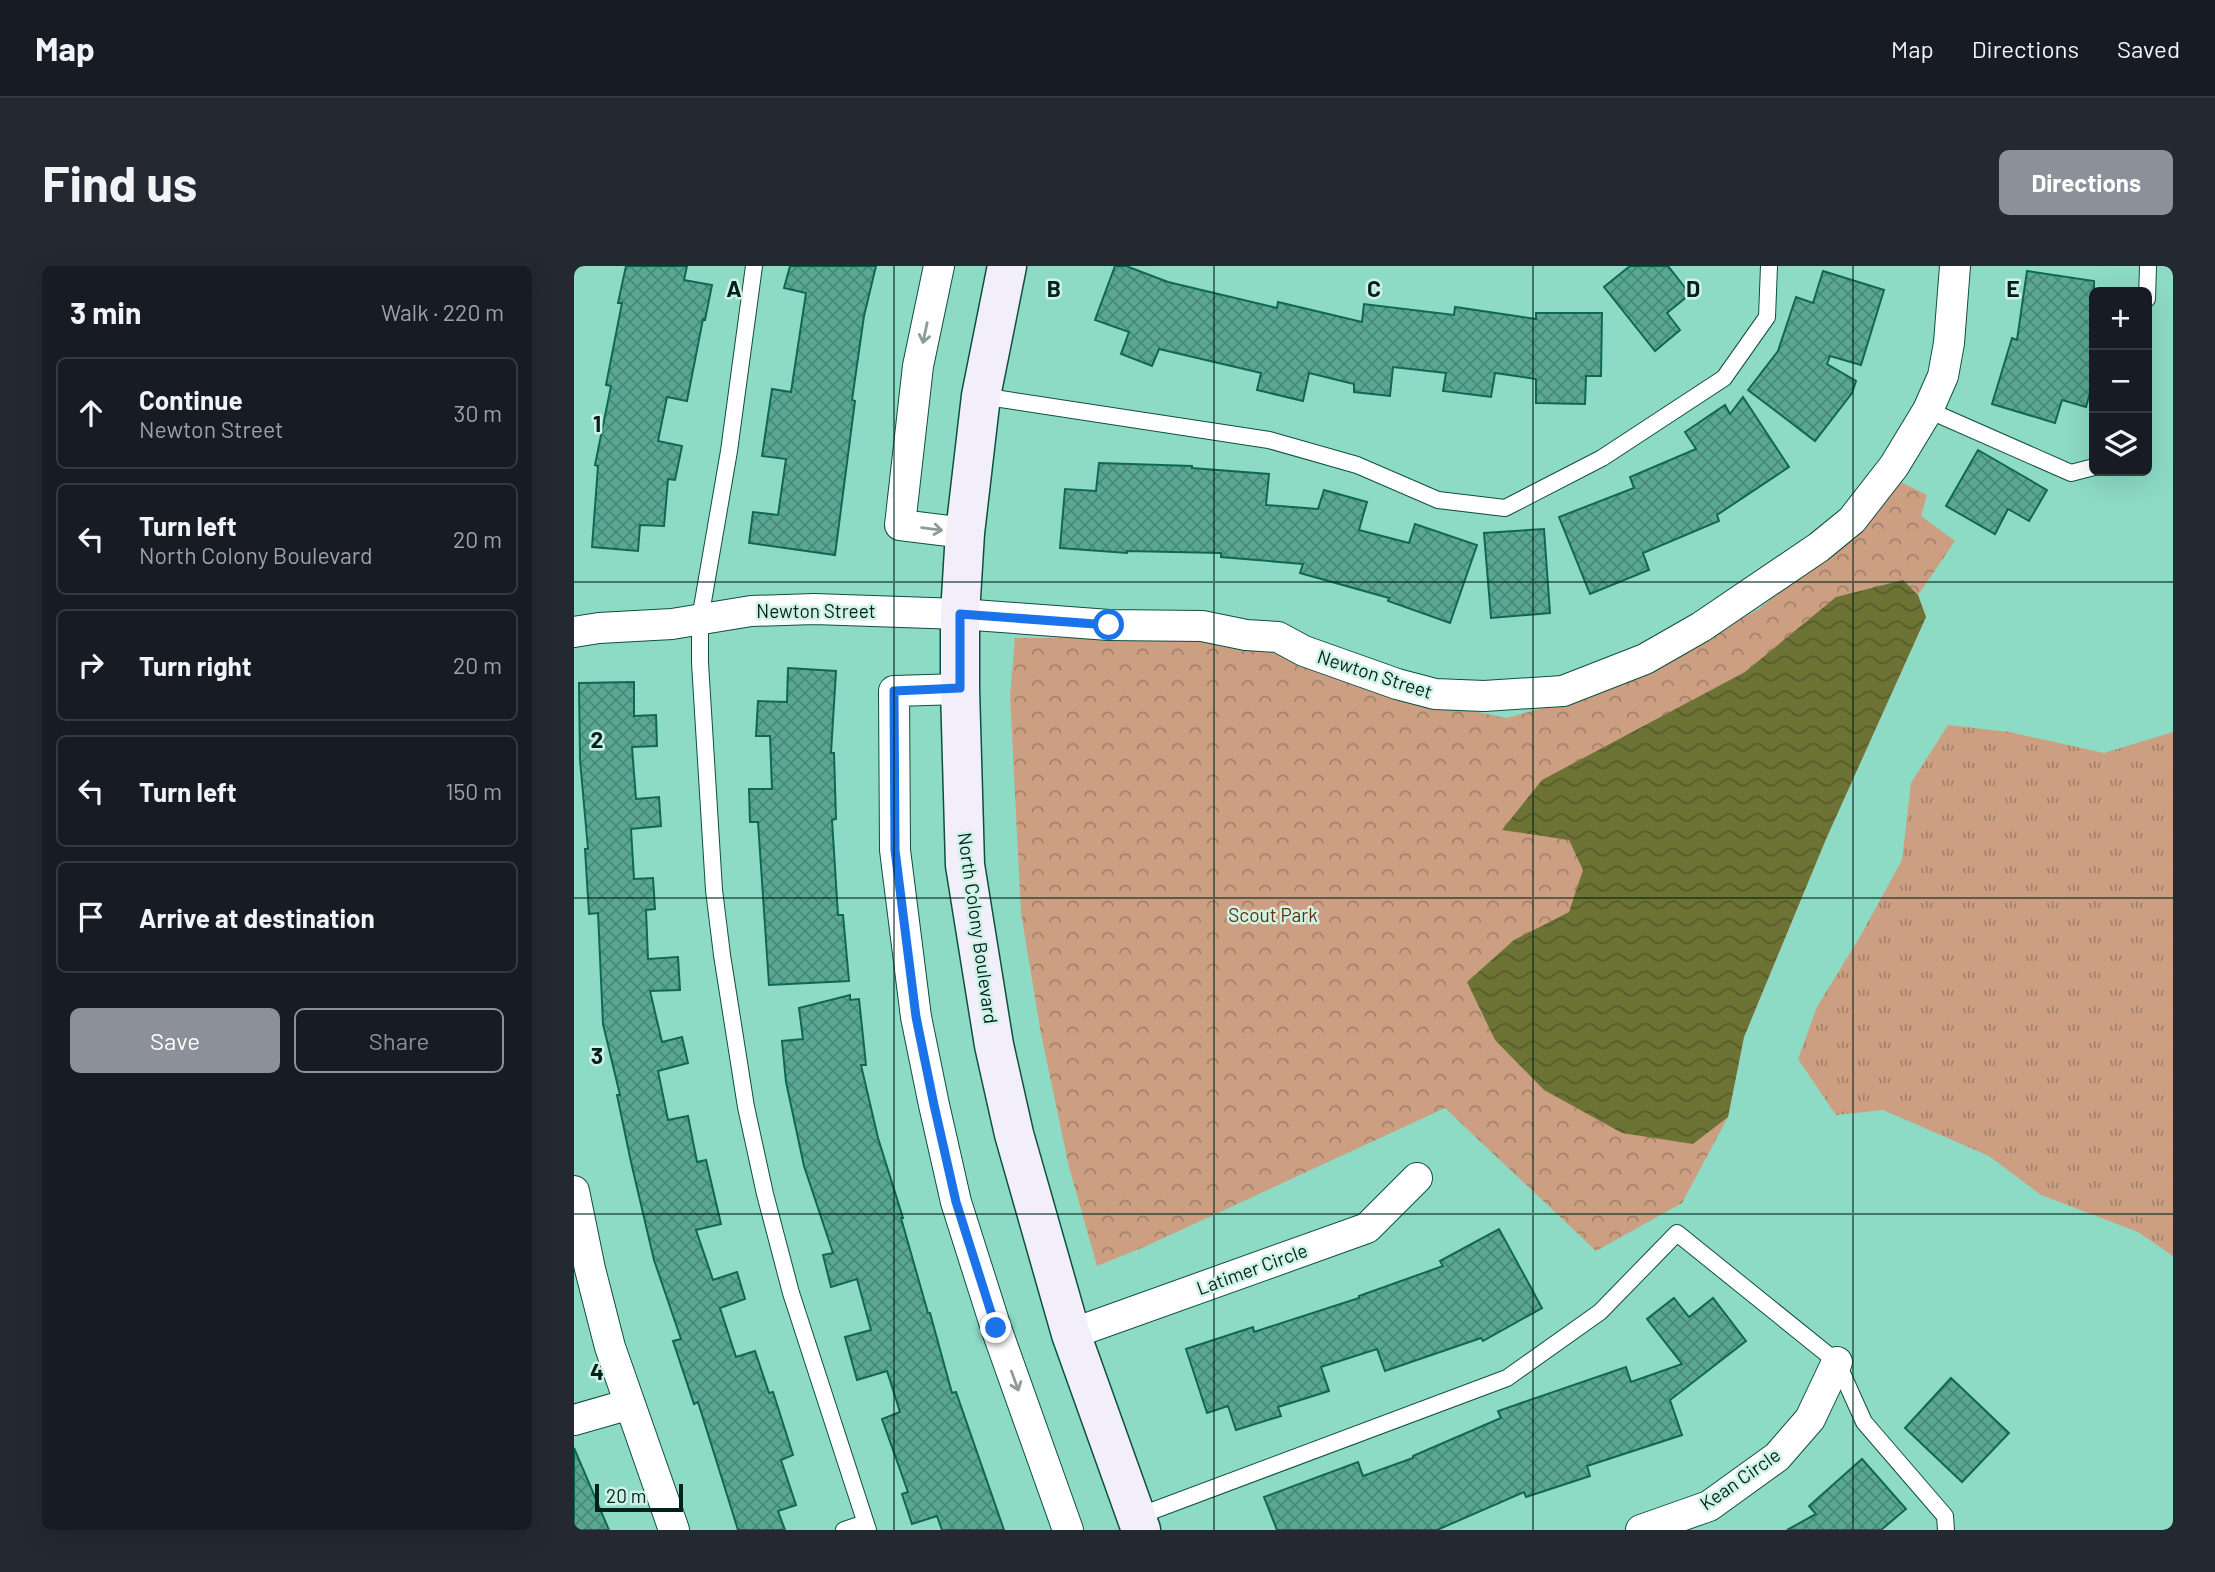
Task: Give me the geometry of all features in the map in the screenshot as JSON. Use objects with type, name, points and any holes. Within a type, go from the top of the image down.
[{"type":"main road","name":"North Colony Boulevard","points":[[1007,266],[981,396],[965,533],[960,614],[965,865],[994,1045],[1014,1134],[1071,1334],[1138,1523]]},
{"type":"street","points":[[939,266],[918,366],[900,525],[965,533]]},
{"type":"street","name":"Newton Street","points":[[574,632],[672,624],[751,611],[814,609],[960,614],[1109,625],[1202,626],[1247,635],[1278,637],[1304,651],[1397,684],[1435,694],[1484,696],[1563,691],[1645,659],[1701,627],[1819,547],[1852,520],[1894,466],[1928,410],[1943,376],[1949,343],[1955,266]]},
{"type":"street","points":[[960,688],[894,691],[895,850],[916,1017],[956,1202],[996,1328],[1069,1530]]},
{"type":"street","name":"Latimer Circle","points":[[1071,1334],[1367,1228],[1417,1178]]},
{"type":"street","points":[[574,1191],[577,1221],[610,1347],[674,1530]]},
{"type":"street","name":"Kean Circle","points":[[1641,1530],[1709,1506],[1777,1457],[1810,1419],[1837,1362]]},
{"type":"street","points":[[574,1420],[630,1404]]},
{"type":"lane","points":[[754,266],[729,452],[700,619],[700,663],[714,890],[746,1107],[765,1194],[792,1293],[867,1527],[844,1530]]},
{"type":"lane","points":[[981,396],[1269,440],[1357,465],[1438,500],[1505,508],[1602,458],[1724,378],[1767,317],[1769,266]]},
{"type":"lane","points":[[2147,287],[2148,266]]},
{"type":"lane","points":[[1928,410],[2071,473],[2089,468]]},
{"type":"lane","points":[[1138,1523],[1507,1378],[1600,1312],[1677,1233],[1837,1362],[1864,1422],[1945,1516],[1946,1530]]},
{"type":"green space","name":"Scout Park","points":[[1901,482],[1927,495],[1921,516],[1955,541],[1918,595],[1926,617],[1826,839],[1744,1037],[1728,1117],[1682,1203],[1596,1251],[1445,1108],[1144,1247],[1097,1266],[1069,1167],[1041,1034],[1021,913],[1010,695],[1015,638],[1204,638],[1289,652],[1377,692],[1507,718],[1607,690],[1759,609],[1850,534]]},
{"type":"green space","points":[[1948,725],[2009,732],[2104,753],[2173,732],[2173,1256],[2138,1232],[2041,1195],[1989,1156],[1883,1110],[1836,1115],[1798,1059],[1817,1007],[1902,860],[1911,783]]},
{"type":"water","points":[[1903,580],[1918,595],[1926,617],[1826,839],[1744,1037],[1728,1117],[1693,1144],[1622,1133],[1544,1090],[1495,1040],[1467,982],[1514,940],[1569,912],[1583,870],[1569,840],[1502,830],[1542,780],[1745,672],[1836,597]]},
{"type":"building","points":[[626,266],[687,266],[684,280],[712,285],[687,401],[667,397],[658,441],[682,446],[675,480],[668,479],[664,526],[640,525],[638,551],[592,547],[598,466],[595,465],[611,386],[606,385],[622,303],[618,303]]},
{"type":"building","points":[[790,266],[876,266],[864,316],[852,400],[855,401],[835,555],[749,543],[753,512],[778,515],[786,459],[762,456],[772,389],[791,392],[806,293],[784,288]]},
{"type":"building","points":[[1115,266],[1126,266],[1168,282],[1277,308],[1278,302],[1362,322],[1364,304],[1454,315],[1455,307],[1536,319],[1536,313],[1602,313],[1601,376],[1586,376],[1585,404],[1536,403],[1536,379],[1495,373],[1491,397],[1443,391],[1446,373],[1393,367],[1390,396],[1354,392],[1354,384],[1309,373],[1303,401],[1257,390],[1261,373],[1159,349],[1152,366],[1121,354],[1129,332],[1095,320]]},
{"type":"building","points":[[1630,266],[1668,266],[1690,294],[1667,313],[1680,330],[1655,351],[1604,287]]},
{"type":"building","points":[[1823,271],[1884,290],[1861,365],[1830,356],[1827,364],[1856,381],[1852,393],[1815,441],[1748,390],[1778,351],[1796,297],[1813,303]]},
{"type":"building","points":[[2027,271],[2094,281],[2094,287],[2089,287],[2089,396],[2086,407],[2062,400],[2055,423],[1992,404],[2012,338],[2017,340]]},
{"type":"building","points":[[1743,397],[1789,467],[1717,515],[1719,521],[1643,553],[1649,570],[1590,594],[1559,517],[1634,488],[1630,477],[1696,449],[1685,432],[1725,405],[1730,414]]},
{"type":"building","points":[[1978,450],[2047,490],[2029,521],[2008,509],[1995,534],[1946,506]]},
{"type":"building","points":[[1099,463],[1192,466],[1269,474],[1266,505],[1318,509],[1324,490],[1367,502],[1359,530],[1409,543],[1415,524],[1477,545],[1450,623],[1388,601],[1389,598],[1300,573],[1303,564],[1221,557],[1221,553],[1127,553],[1060,548],[1065,489],[1096,491]]},
{"type":"building","points":[[1544,529],[1550,613],[1491,618],[1484,533]]},
{"type":"building","points":[[788,668],[836,671],[831,753],[834,753],[836,819],[832,820],[838,915],[843,915],[849,981],[769,985],[758,822],[750,822],[749,789],[772,789],[770,736],[756,736],[758,701],[787,702]]},
{"type":"building","points":[[634,682],[634,716],[656,715],[657,746],[632,747],[636,799],[659,797],[661,826],[631,829],[634,879],[653,878],[655,909],[646,910],[648,959],[678,957],[680,990],[650,991],[662,1042],[682,1037],[688,1063],[658,1071],[668,1120],[688,1116],[697,1162],[706,1160],[721,1224],[696,1230],[713,1280],[737,1272],[745,1299],[720,1308],[736,1357],[755,1351],[769,1393],[773,1392],[793,1455],[781,1460],[796,1505],[778,1511],[785,1530],[738,1530],[698,1402],[694,1404],[673,1341],[681,1339],[654,1260],[603,1024],[598,913],[589,914],[585,849],[588,849],[580,760],[579,683]]},
{"type":"building","points":[[850,995],[850,1000],[859,999],[866,1065],[861,1065],[878,1138],[928,1313],[952,1393],[956,1392],[1004,1530],[942,1530],[937,1516],[912,1524],[902,1494],[908,1492],[882,1419],[900,1412],[887,1371],[857,1380],[845,1337],[871,1330],[857,1279],[831,1287],[823,1255],[833,1253],[804,1166],[786,1082],[782,1041],[803,1039],[799,1008]]},
{"type":"building","points":[[1499,1229],[1542,1308],[1483,1341],[1481,1338],[1385,1371],[1377,1349],[1321,1367],[1329,1391],[1278,1407],[1281,1416],[1236,1430],[1228,1406],[1207,1413],[1186,1349],[1253,1327],[1254,1332],[1359,1298],[1443,1266],[1440,1261]]},
{"type":"building","points":[[1674,1298],[1689,1317],[1713,1298],[1746,1341],[1670,1400],[1682,1435],[1587,1466],[1590,1476],[1526,1497],[1524,1492],[1437,1530],[1277,1530],[1264,1497],[1358,1462],[1363,1476],[1413,1458],[1501,1418],[1498,1411],[1626,1367],[1631,1382],[1682,1364],[1647,1319]]},
{"type":"building","points":[[1951,1378],[2009,1433],[1962,1482],[1905,1428]]},
{"type":"building","points":[[574,1448],[609,1530],[574,1530]]},
{"type":"building","points":[[1862,1459],[1906,1509],[1881,1530],[1787,1530],[1816,1514],[1809,1506]]},
{"type":"route","points":[[996,1328],[956,1202],[916,1017],[895,850],[894,691],[960,688],[960,614],[1109,625]]}]
